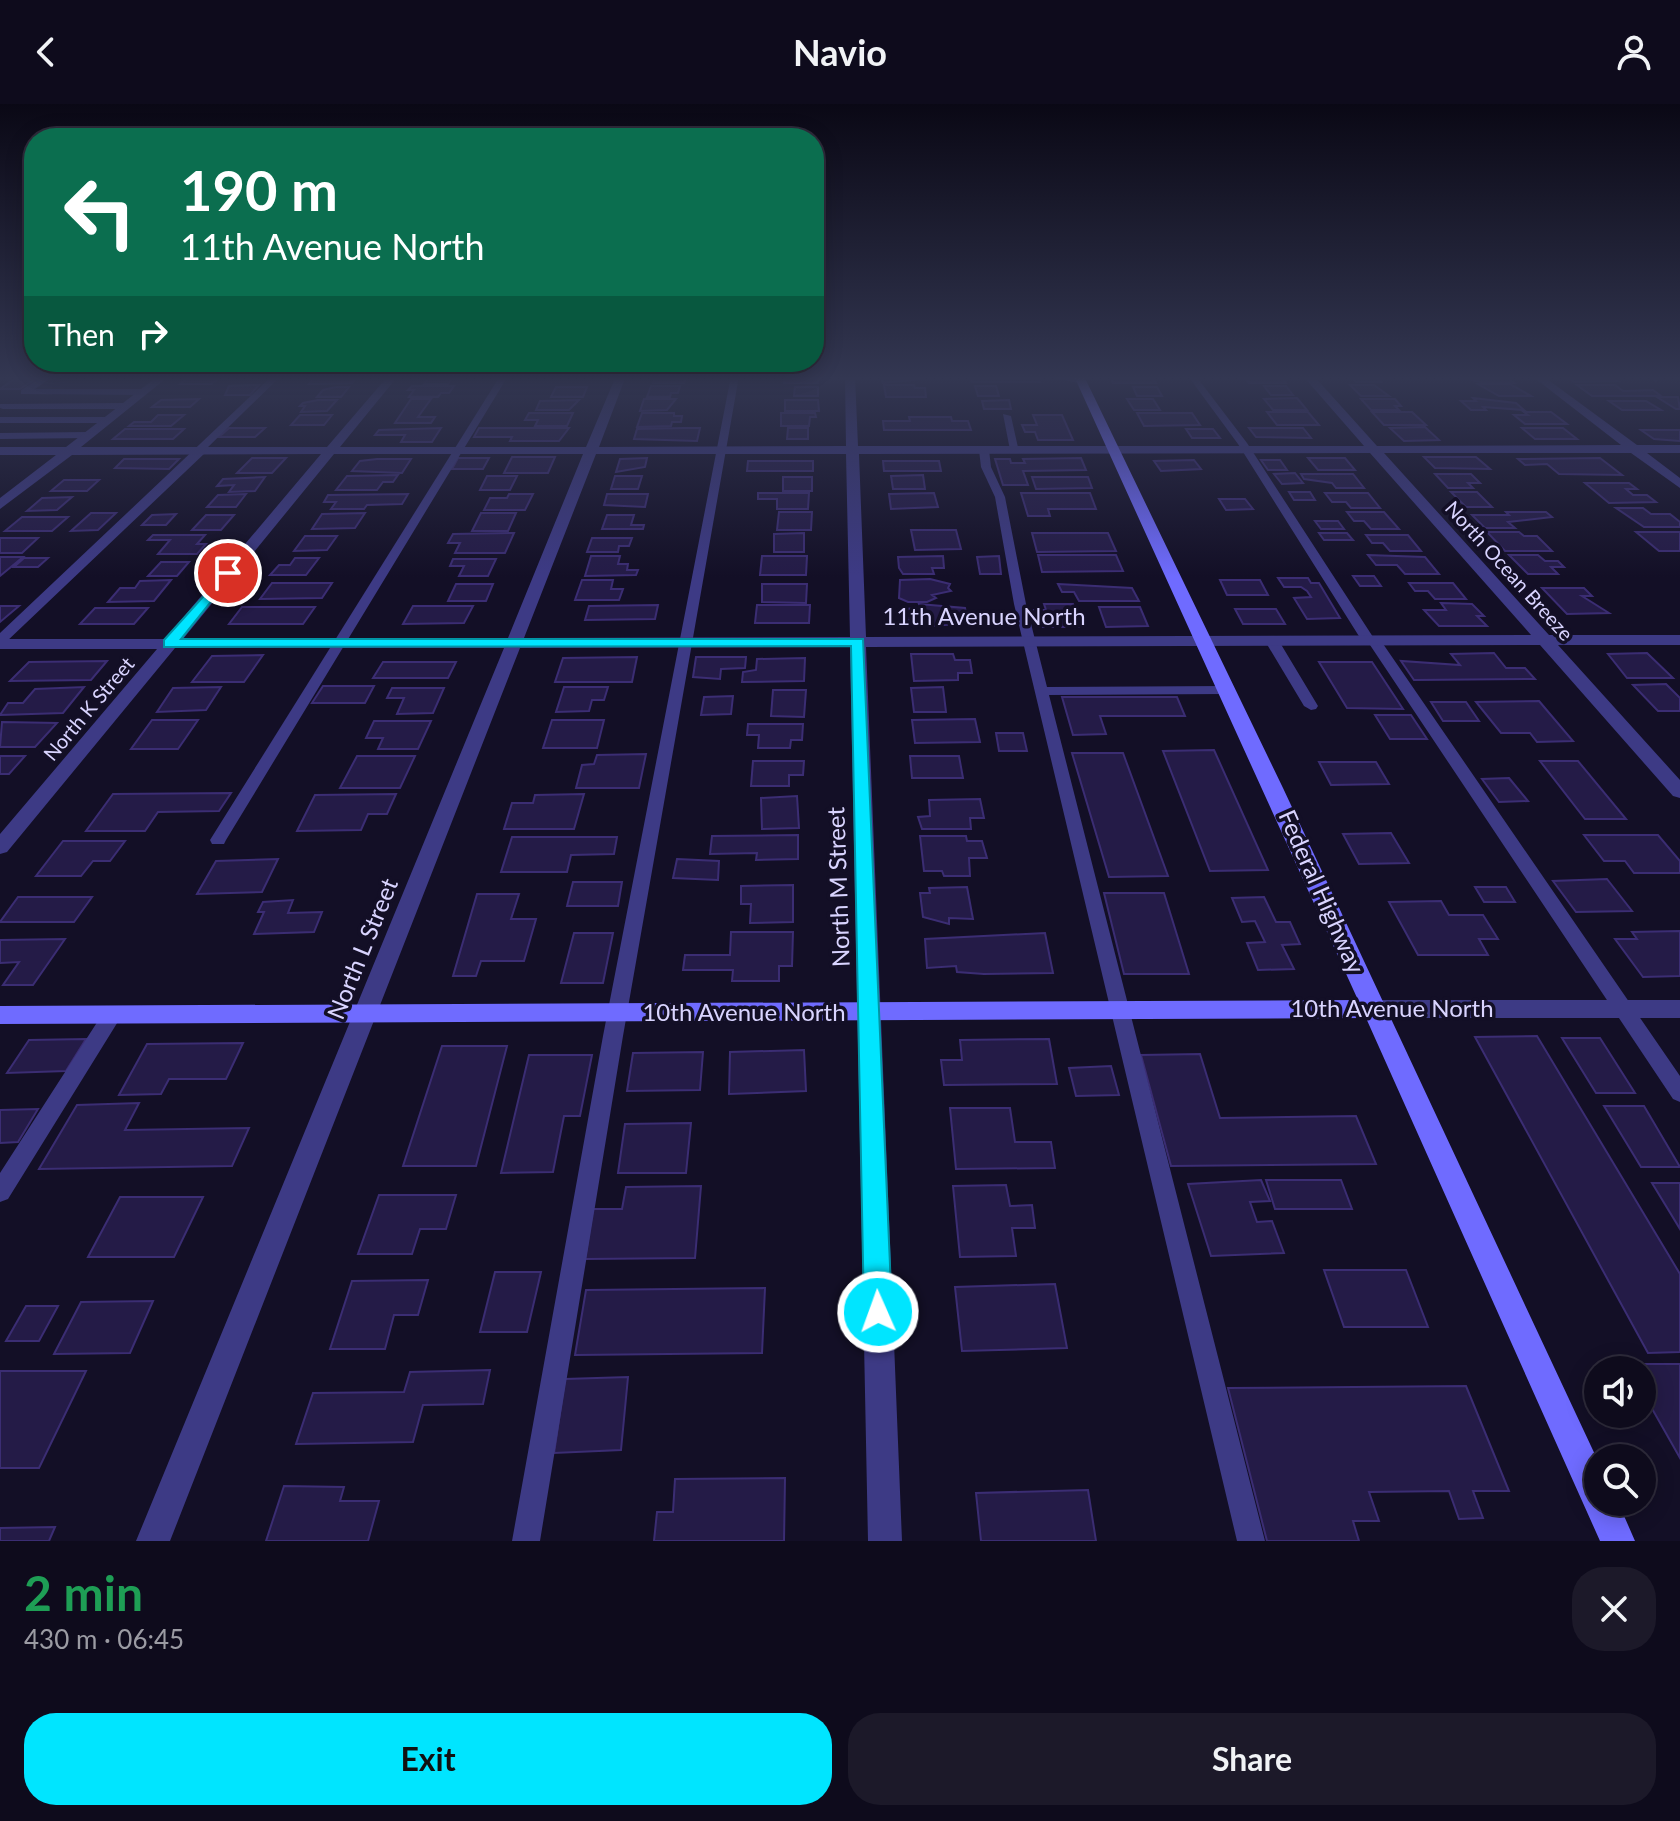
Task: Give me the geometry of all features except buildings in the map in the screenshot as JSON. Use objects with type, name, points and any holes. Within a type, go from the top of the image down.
[{"type":"main road","name":"Federal Highway","points":[[1111,443],[1584,1467]]},
{"type":"main road","name":"10th Avenue North","points":[[0,1015],[1374,1009]]},
{"type":"main road","name":"Federal Highway","points":[[1606,1516],[1618,1541]]},
{"type":"street","points":[[0,505],[78,443]]},
{"type":"street","name":"North K Street","points":[[0,847],[337,443]]},
{"type":"street","name":"North L Street","points":[[153,1541],[594,443]]},
{"type":"street","name":"North M Street","points":[[852,443],[885,1541]]},
{"type":"street","name":"North Ocean Breeze","points":[[1369,443],[1680,792]]},
{"type":"street","points":[[1626,443],[1680,484]]},
{"type":"street","points":[[0,451],[1680,449]]},
{"type":"street","name":"11th Avenue North","points":[[0,642],[1680,640]]},
{"type":"street","name":"10th Avenue North","points":[[1374,1009],[1680,1009]]},
{"type":"lane","points":[[0,642],[208,443]]},
{"type":"lane","points":[[218,840],[464,443]]},
{"type":"lane","points":[[526,1541],[617,1013],[723,443]]},
{"type":"lane","points":[[1013,443],[1015,450]]},
{"type":"lane","points":[[1239,443],[1680,1093]]},
{"type":"lane","points":[[984,450],[986,467],[1000,497],[1042,691],[1251,1541]]},
{"type":"lane","points":[[1272,641],[1311,706]]},
{"type":"lane","points":[[1042,691],[1226,690]]},
{"type":"lane","points":[[0,1192],[112,1015]]},
{"type":"route","points":[[228,573],[169,643],[858,642],[878,1312]]}]
